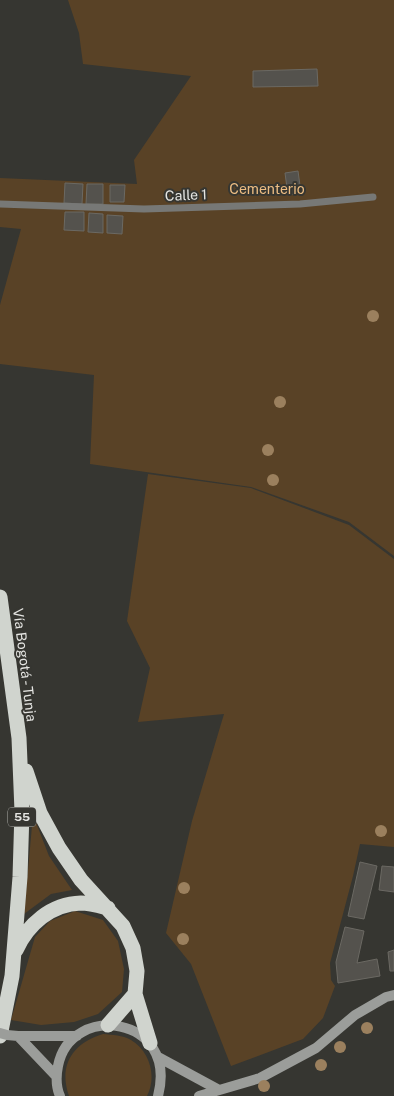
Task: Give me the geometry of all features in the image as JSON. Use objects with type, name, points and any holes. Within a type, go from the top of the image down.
[{"type":"highway","name":"Vía Bogotá - Tunja","points":[[0,597],[18,738],[22,811],[20,877],[12,976],[2,1034]]},
{"type":"highway","points":[[18,738],[27,777],[40,813],[59,848],[81,880],[123,926],[133,948],[137,971],[135,994],[150,1043]]},
{"type":"highway","points":[[12,976],[16,948],[31,925],[46,914],[54,909],[81,903],[108,908]]},
{"type":"highway","points":[[108,1025],[135,994]]},
{"type":"main road","points":[[199,1096],[260,1078],[316,1048],[355,1015],[386,997],[394,995]]},
{"type":"main road","points":[[60,1096],[56,1076],[59,1061],[66,1047],[86,1030],[108,1025],[123,1027],[138,1033],[150,1043],[158,1056],[162,1070],[162,1084],[158,1096]]},
{"type":"main road","points":[[2,1034],[18,1036],[77,1036]]},
{"type":"main road","points":[[18,1036],[56,1076]]},
{"type":"main road","points":[[158,1056],[219,1090]]},
{"type":"lane","name":"Calle 1","points":[[0,204],[144,209],[300,204],[373,197]]},
{"type":"green space","name":"Cementerio","points":[[68,0],[394,0],[394,556],[349,522],[251,487],[90,464],[94,375],[0,364],[0,305],[21,229],[0,227],[0,178],[137,184],[134,160],[191,76],[83,64],[79,33]]},
{"type":"green space","points":[[148,474],[251,488],[349,525],[394,559],[394,847],[360,844],[330,963],[331,980],[335,986],[323,1018],[303,1039],[231,1066],[191,964],[166,933],[192,821],[224,714],[138,722],[150,668],[127,621]]},
{"type":"green space","points":[[33,815],[49,856],[72,890],[51,894],[24,914]]},
{"type":"green space","points":[[75,911],[103,920],[118,941],[124,969],[122,992],[98,1014],[74,1022],[41,1025],[11,1020],[35,937],[50,921]]},
{"type":"green space","points":[[103,1034],[128,1038],[143,1051],[150,1065],[151,1073],[150,1089],[147,1096],[69,1096],[65,1074],[71,1057],[83,1043]]},
{"type":"building","points":[[317,69],[318,86],[253,87],[253,71]]},
{"type":"building","points":[[298,171],[301,193],[288,195],[285,173]]},
{"type":"building","points":[[65,183],[83,184],[82,204],[64,203]]},
{"type":"building","points":[[87,184],[103,184],[103,204],[86,204]]},
{"type":"building","points":[[110,185],[125,185],[124,202],[110,202]]},
{"type":"building","points":[[65,212],[84,212],[84,231],[64,230]]},
{"type":"building","points":[[89,213],[103,214],[103,233],[88,232]]},
{"type":"building","points":[[107,215],[123,216],[122,234],[107,233]]},
{"type":"building","points":[[360,862],[377,866],[364,919],[348,916]]},
{"type":"building","points":[[382,866],[394,867],[394,892],[379,890]]},
{"type":"building","points":[[345,927],[364,931],[357,963],[377,959],[380,976],[338,983],[336,962]]},
{"type":"building","points":[[394,950],[394,971],[390,971],[388,952]]}]
